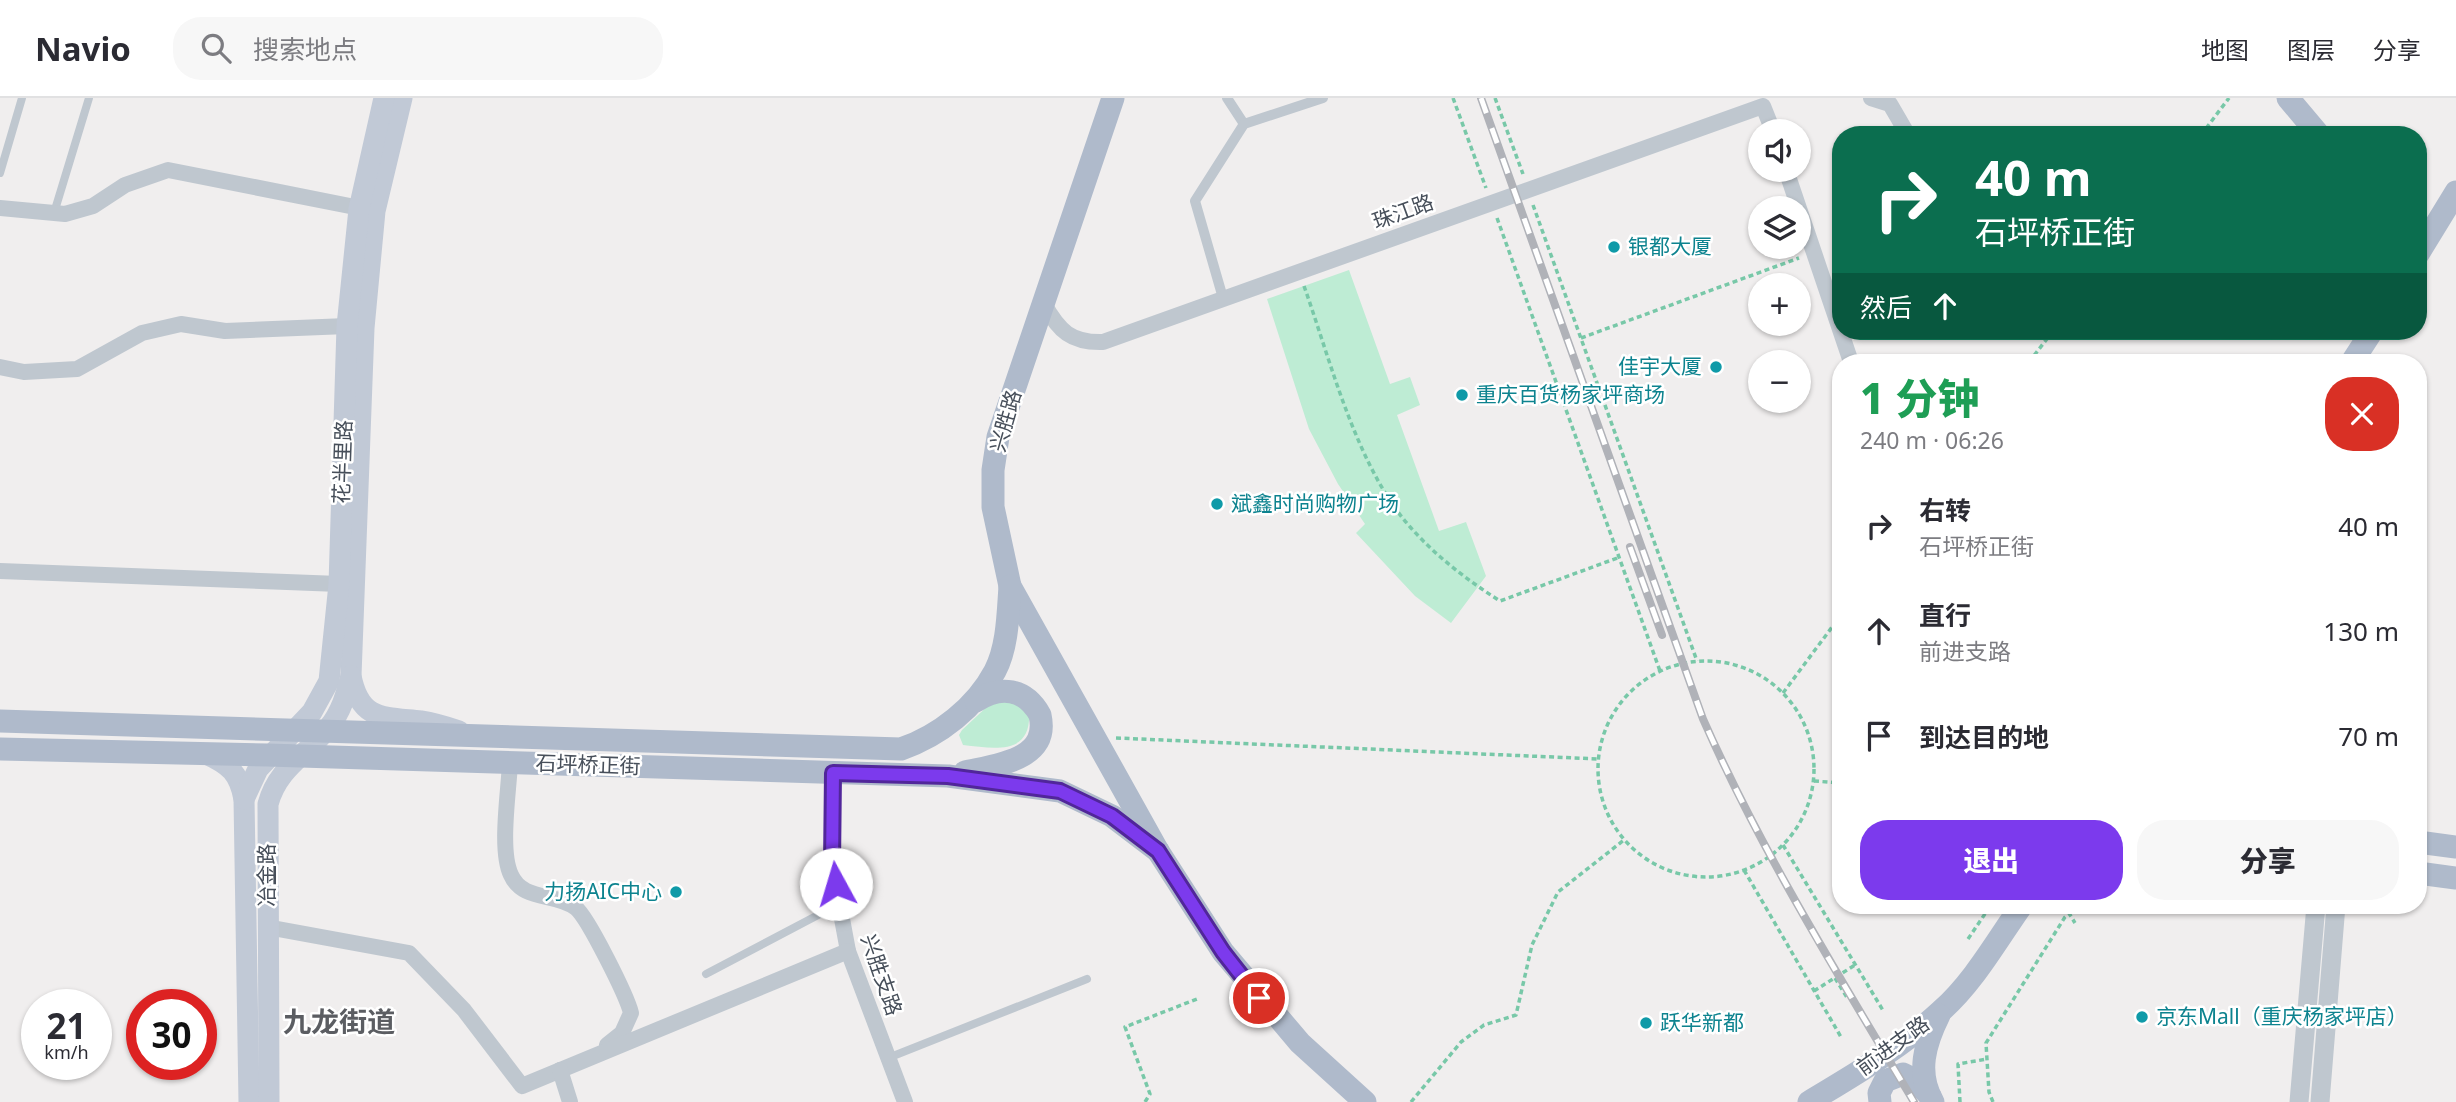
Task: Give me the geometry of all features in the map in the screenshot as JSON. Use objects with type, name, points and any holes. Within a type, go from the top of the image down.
[{"type":"main road","name":"花半里路","points":[[244,799],[268,755],[298,728],[322,696],[331,667],[339,584],[347,326],[384,98]]},
{"type":"main road","name":"花半里路","points":[[402,98],[367,210],[351,676],[359,700],[373,714],[434,723],[471,735]]},
{"type":"main road","name":"兴胜路","points":[[1093,736],[1010,586],[993,507],[993,470],[998,437],[1113,98]]},
{"type":"main road","points":[[2288,98],[2311,126]]},
{"type":"main road","points":[[2427,239],[2456,192]]},
{"type":"main road","name":"石坪桥正街","points":[[0,721],[298,728],[884,750],[901,748],[931,736],[964,710],[996,670],[1007,627],[1010,586]]},
{"type":"main road","points":[[331,667],[328,729],[340,746],[377,758]]},
{"type":"main road","name":"冶金路","points":[[269,1102],[268,804],[278,779],[298,756],[328,729],[345,699],[351,676]]},
{"type":"main road","points":[[948,776],[1013,762],[1030,751],[1041,734],[1042,724],[1035,707],[1011,690],[986,694],[964,710]]},
{"type":"main road","points":[[233,726],[255,736],[268,755],[268,804]]},
{"type":"main road","points":[[1093,736],[1158,851],[1223,952],[1259,998],[1300,1043],[1364,1102]]},
{"type":"main road","name":"石坪桥正街","points":[[0,750],[268,755],[948,776],[1060,791],[1112,816],[1158,851]]},
{"type":"main road","name":"冶金路","points":[[206,754],[234,770],[240,780],[244,799],[249,1102]]},
{"type":"main road","points":[[2427,843],[2456,847]]},
{"type":"main road","points":[[2427,874],[2456,878]]},
{"type":"main road","points":[[1932,1099],[1925,1080],[1924,1051],[1941,1012],[1970,979],[2016,914]]},
{"type":"main road","name":"前进支路","points":[[1809,1102],[1860,1071],[1941,1012]]},
{"type":"main road","points":[[1880,1102],[1879,1093],[1885,1081],[1903,1074],[1915,1080],[1932,1099]]},
{"type":"street","points":[[1227,98],[1244,124]]},
{"type":"street","points":[[1223,299],[1195,201],[1244,124],[1323,98]]},
{"type":"street","points":[[1871,98],[1890,104],[1903,126]]},
{"type":"street","name":"珠江路","points":[[1044,304],[1060,330],[1069,338],[1083,342],[1103,342],[1768,102]]},
{"type":"street","points":[[0,208],[65,214],[93,206],[125,185],[168,170],[367,210]]},
{"type":"street","points":[[1790,182],[1832,304]]},
{"type":"street","points":[[0,367],[24,372],[77,369],[142,333],[181,324],[225,331],[347,326]]},
{"type":"street","points":[[0,571],[339,584]]},
{"type":"street","points":[[510,762],[507,849],[509,872],[514,882],[530,893],[564,901],[580,912],[630,1006],[630,1020],[622,1033],[593,1056]]},
{"type":"street","name":"兴胜支路","points":[[833,773],[832,865],[848,951],[905,1102]]},
{"type":"street","points":[[2300,1102],[2315,914]]},
{"type":"street","points":[[2320,1102],[2335,914]]},
{"type":"street","points":[[267,927],[409,953],[464,1010],[522,1086],[848,951]]},
{"type":"street","points":[[560,1070],[570,1102]]},
{"type":"lane","points":[[0,173],[22,98]]},
{"type":"lane","points":[[54,213],[89,98]]},
{"type":"lane","points":[[706,974],[839,904]]},
{"type":"lane","points":[[888,1058],[1087,979]]},
{"type":"path","points":[[1453,98],[1660,670]]},
{"type":"path","points":[[1495,98],[1697,661]]},
{"type":"path","points":[[2208,126],[2229,98]]},
{"type":"path","points":[[1581,338],[1815,252]]},
{"type":"path","points":[[1299,271],[1357,436],[1385,492],[1420,536],[1461,576],[1500,601],[1620,557]]},
{"type":"path","points":[[2035,354],[2046,340]]},
{"type":"path","points":[[1783,693],[1832,627]]},
{"type":"path","points":[[1697,661],[1723,661],[1747,668],[1769,680],[1783,693],[1804,722],[1813,751],[1814,781],[1808,804],[1798,826],[1783,845],[1744,870],[1712,877],[1679,874],[1649,861],[1624,840],[1608,816],[1600,788],[1598,759],[1604,732],[1618,707],[1637,686],[1660,670],[1697,661]]},
{"type":"path","points":[[1093,736],[1598,759]]},
{"type":"path","points":[[1814,781],[1832,782]]},
{"type":"path","points":[[1411,1102],[1468,1036],[1484,1025],[1516,1014],[1532,945],[1558,892],[1624,840]]},
{"type":"path","points":[[1783,845],[1884,1012]]},
{"type":"path","points":[[1744,870],[1841,1037]]},
{"type":"path","points":[[1968,939],[1985,914]]},
{"type":"path","points":[[1993,1102],[1989,1092],[1986,1043],[2068,914]]},
{"type":"path","points":[[2070,914],[2075,923]]},
{"type":"path","points":[[1814,991],[1855,965]]},
{"type":"path","points":[[1835,978],[1848,999]]},
{"type":"path","points":[[1145,1102],[1150,1094],[1125,1027],[1197,999]]},
{"type":"path","points":[[1960,1102],[1958,1064],[1987,1059]]},
{"type":"green space","points":[[1349,270],[1390,384],[1410,377],[1420,405],[1397,415],[1439,531],[1466,522],[1486,576],[1451,623],[1415,596],[1356,533],[1365,524],[1338,484],[1309,429],[1267,299]]},
{"type":"green space","points":[[1002,697],[1029,711],[1025,735],[1018,742],[1000,748],[963,745],[959,735],[962,730],[992,702]]},
{"type":"railway","points":[[1481,98],[1703,719],[1776,866],[1914,1102]]},
{"type":"railway","points":[[1630,547],[1662,635]]},
{"type":"place","name":"银都大厦","points":[[1614,247]]},
{"type":"place","name":"佳宇大厦","points":[[1716,367]]},
{"type":"place","name":"重庆百货杨家坪商场","points":[[1462,395]]},
{"type":"place","name":"斌鑫时尚购物广场","points":[[1217,504]]},
{"type":"place","name":"力扬AIC中心","points":[[676,892]]},
{"type":"place","name":"京东Mall（重庆杨家坪店）","points":[[2142,1017]]},
{"type":"place","name":"跃华新都","points":[[1646,1023]]},
{"type":"district","name":"九龙街道","points":[[339,1022]]},
{"type":"route","points":[[836,884],[832,865],[833,773],[948,776],[1060,791],[1112,816],[1158,851],[1223,952],[1259,998]]}]
